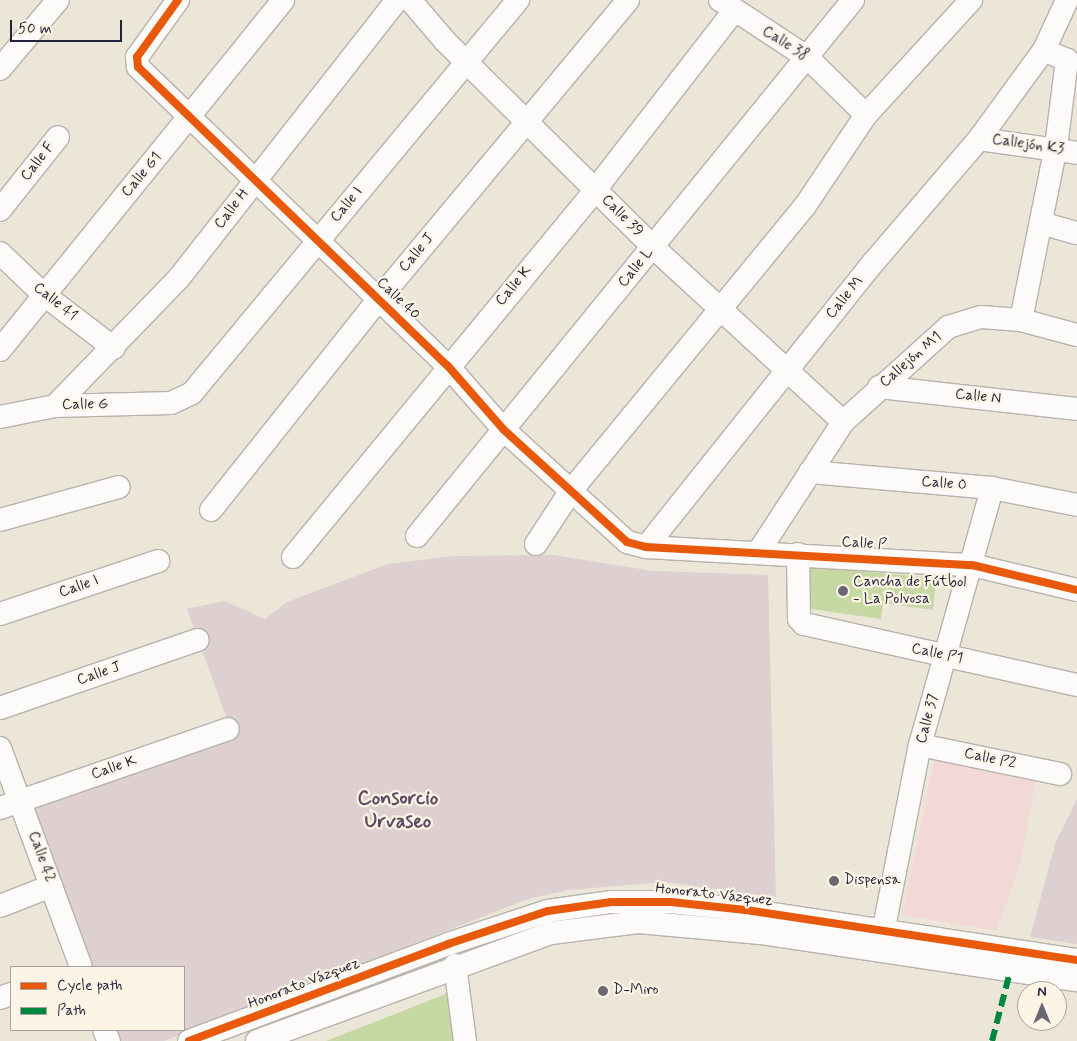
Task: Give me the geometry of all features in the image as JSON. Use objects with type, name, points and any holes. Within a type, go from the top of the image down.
[{"type":"street","points":[[0,69],[57,0]]},
{"type":"street","name":"Calle 40","points":[[178,0],[136,62],[190,118],[447,365],[504,430],[570,492],[628,542],[646,547]]},
{"type":"street","name":"Calle G1","points":[[0,350],[43,294],[190,118],[283,0]]},
{"type":"street","name":"Calle H","points":[[55,406],[114,348],[179,278],[397,0]]},
{"type":"street","name":"Calle 39","points":[[410,0],[466,62],[653,247],[721,308],[785,372],[843,422]]},
{"type":"street","name":"Calle I","points":[[170,403],[192,393],[518,0]]},
{"type":"street","name":"Calle J","points":[[211,510],[379,299],[628,0]]},
{"type":"street","name":"Calle L","points":[[418,536],[808,58],[853,0]]},
{"type":"street","points":[[536,544],[570,492],[805,206],[866,115],[971,0]]},
{"type":"street","name":"Calle M","points":[[646,547],[785,372],[979,139],[1044,50],[1067,0]]},
{"type":"street","name":"Calle 38","points":[[727,6],[808,58],[866,115]]},
{"type":"street","name":"Calle K","points":[[293,557],[447,365],[595,190],[727,6]]},
{"type":"street","points":[[1021,320],[1041,223],[1067,150],[1072,61],[1044,50]]},
{"type":"street","name":"Calle F","points":[[0,210],[58,137]]},
{"type":"street","name":"Callejón K3","points":[[979,139],[1067,150]]},
{"type":"street","points":[[1041,223],[1077,233]]},
{"type":"street","name":"Calle 41","points":[[0,253],[43,294],[114,348]]},
{"type":"street","name":"Callejón M1","points":[[759,551],[843,422],[879,387],[948,327],[982,316],[1021,320],[1077,335]]},
{"type":"street","name":"Calle N","points":[[879,387],[1077,409]]},
{"type":"street","name":"Calle G","points":[[0,417],[55,406],[170,403]]},
{"type":"street","name":"Calle O","points":[[810,472],[992,488],[1077,505]]},
{"type":"street","points":[[0,520],[119,487]]},
{"type":"street","name":"Calle 37","points":[[881,943],[920,745],[972,565],[992,488]]},
{"type":"street","name":"Calle P","points":[[646,547],[759,551],[972,565],[1077,590]]},
{"type":"street","name":"Calle P1","points":[[798,554],[799,619],[1077,685]]},
{"type":"street","name":"Calle I","points":[[0,614],[158,561]]},
{"type":"street","name":"Calle J","points":[[0,708],[198,640]]},
{"type":"street","name":"Calle K","points":[[10,804],[228,729]]},
{"type":"street","name":"Calle P2","points":[[920,745],[1060,774]]},
{"type":"street","name":"Calle 42","points":[[0,748],[10,804],[51,886],[79,966]]},
{"type":"street","points":[[0,906],[51,886]]},
{"type":"street","name":"Honorato Vázquez","points":[[188,1041],[530,917],[611,902],[736,909],[881,943],[1077,980]]},
{"type":"street","name":"Honorato Vázquez","points":[[256,1041],[282,1037],[455,965],[551,933],[638,922],[1077,960]]},
{"type":"street","points":[[455,965],[466,1041]]},
{"type":"street","points":[[275,1011],[282,1037]]},
{"type":"shaded area","name":"Consorcio Urvaseo","points":[[554,555],[653,571],[768,575],[776,897],[664,882],[568,890],[528,899],[164,1041],[114,1041],[110,1031],[185,1031],[185,966],[87,966],[26,802],[231,730],[187,609],[224,601],[265,619],[287,602],[388,564],[454,556]]},
{"type":"shaded area","points":[[935,755],[1036,778],[1022,857],[997,931],[902,915]]},
{"type":"shaded area","points":[[1077,799],[1077,944],[1030,937],[1056,841]]},
{"type":"green space","points":[[804,566],[936,578],[933,610],[883,603],[881,619],[804,608]]},
{"type":"green space","points":[[446,994],[451,999],[456,1041],[326,1041]]},
{"type":"marked path","points":[[992,1041],[1010,972]]},
{"type":"cycle path","points":[[178,0],[137,57],[138,67],[447,365],[504,430],[627,542],[646,547],[972,565],[1077,590]]},
{"type":"cycle path","points":[[189,1041],[448,944],[548,911],[611,902],[671,902],[746,910],[1077,960]]},
{"type":"place","name":"Cancha de Fútbol - La Polvosa","points":[[843,591]]},
{"type":"place","name":"Dispensa","points":[[834,881]]},
{"type":"place","name":"D-Miro","points":[[603,991]]},
{"type":"district","name":"Consorcio Urvaseo","points":[[398,810]]}]
